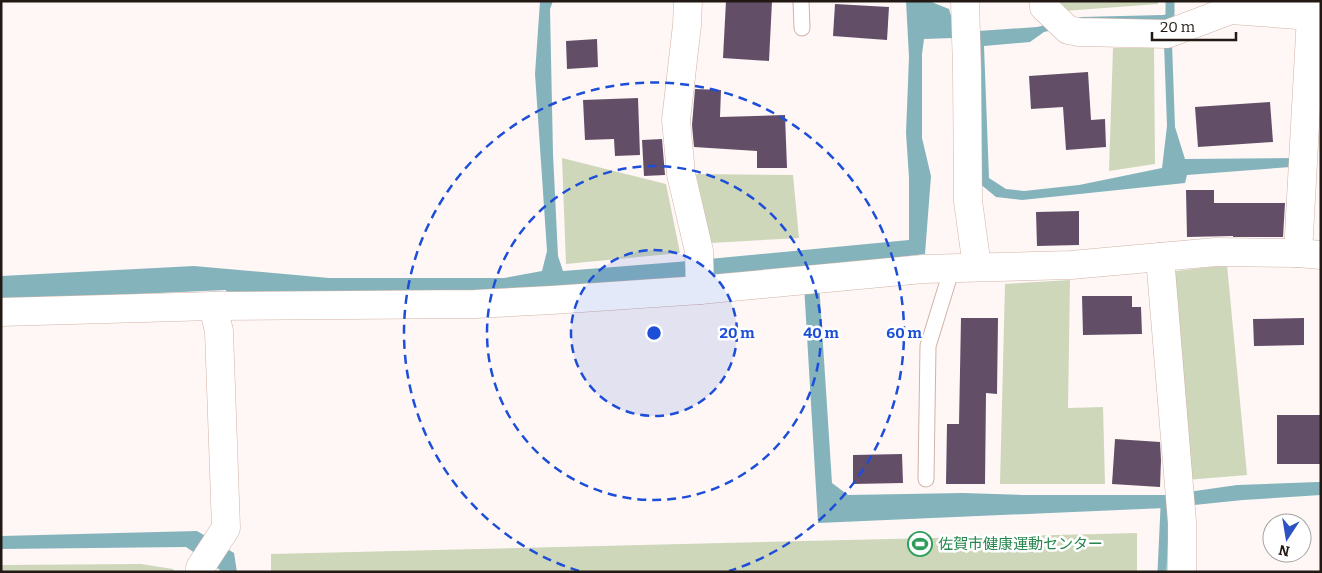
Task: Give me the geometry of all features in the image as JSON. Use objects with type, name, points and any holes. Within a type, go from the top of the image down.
[{"type":"street","points":[[688,1],[676,120],[681,174],[699,251],[700,290]]},
{"type":"street","points":[[1,312],[213,306],[475,304],[700,290],[923,269],[1071,265],[1216,252],[1309,254],[1316,16],[1231,10],[1167,34],[1078,32],[1055,16]]},
{"type":"street","points":[[964,268],[968,202],[966,24]]},
{"type":"street","points":[[1160,257],[1182,522],[1182,572]]},
{"type":"street","points":[[201,568],[226,528],[219,331],[213,306]]},
{"type":"lane","points":[[801,1],[802,28]]},
{"type":"lane","points":[[926,479],[928,346],[964,268]]},
{"type":"green space","points":[[1058,1],[1158,1],[1158,4],[1064,11]]},
{"type":"green space","points":[[1113,48],[1154,48],[1155,164],[1109,171]]},
{"type":"green space","points":[[562,158],[666,184],[680,253],[566,264]]},
{"type":"green space","points":[[696,174],[793,175],[799,238],[711,243]]},
{"type":"green space","points":[[1227,265],[1247,475],[1186,480],[1168,272]]},
{"type":"green space","points":[[1070,280],[1068,408],[1103,407],[1105,484],[1000,484],[1005,284]]},
{"type":"green space","name":"佐賀市健康運動センター","points":[[1137,533],[1137,572],[271,572],[271,554]]},
{"type":"green space","points":[[141,564],[173,569],[176,572],[1,572],[1,565]]},
{"type":"water","points":[[540,1],[553,1],[550,9],[553,154],[558,256],[563,271],[909,240],[909,178],[906,133],[909,57],[906,1],[929,1],[949,9],[955,29],[978,31],[1037,27],[1081,17],[1163,15],[1173,13],[1172,22],[1091,21],[1044,32],[1030,42],[984,46],[989,178],[1006,189],[1024,191],[1079,185],[1162,168],[1167,126],[1164,44],[1172,43],[1175,127],[1185,159],[1292,158],[1291,167],[1187,175],[1185,183],[1022,200],[996,197],[979,183],[953,38],[924,39],[922,54],[922,138],[931,176],[925,254],[818,267],[832,483],[848,495],[963,493],[1167,495],[1237,485],[1321,482],[1321,495],[1165,508],[818,523],[803,268],[503,294],[228,297],[226,290],[1,300],[1,276],[194,266],[329,278],[504,278],[542,271],[547,251],[535,74]]},
{"type":"water","points":[[197,531],[234,553],[237,572],[220,572],[220,570],[186,547],[1,549],[1,536]]},
{"type":"building","points":[[726,1],[772,1],[769,61],[723,58]]},
{"type":"building","points":[[835,4],[889,7],[887,40],[833,36]]},
{"type":"building","points":[[597,39],[598,67],[567,69],[566,41]]},
{"type":"building","points":[[1088,72],[1091,120],[1105,119],[1106,147],[1066,150],[1063,107],[1031,109],[1029,76]]},
{"type":"building","points":[[695,89],[721,90],[720,117],[785,115],[787,168],[757,168],[757,151],[694,147],[692,125]]},
{"type":"building","points":[[638,98],[640,155],[615,156],[614,139],[585,140],[583,100]]},
{"type":"building","points":[[1270,102],[1273,142],[1198,147],[1195,107]]},
{"type":"building","points":[[662,139],[665,175],[644,176],[642,140]]},
{"type":"building","points":[[1186,190],[1214,190],[1214,203],[1285,203],[1283,237],[1187,237]]},
{"type":"building","points":[[1079,211],[1079,245],[1037,246],[1036,212]]},
{"type":"building","points":[[1082,296],[1132,296],[1132,307],[1141,307],[1142,334],[1083,335]]},
{"type":"building","points":[[961,318],[998,318],[997,394],[986,393],[985,484],[946,484],[947,424],[959,424]]},
{"type":"building","points":[[1304,318],[1304,345],[1254,346],[1253,319]]},
{"type":"building","points":[[1277,415],[1321,415],[1321,464],[1277,464]]},
{"type":"building","points":[[1115,439],[1160,442],[1160,487],[1112,484]]},
{"type":"building","points":[[902,454],[903,483],[853,484],[853,455]]},
{"type":"waterway","points":[[1170,1],[1170,14]]},
{"type":"waterway","points":[[1162,572],[1165,508]]},
{"type":"place","name":"佐賀市健康運動センター","points":[[920,544]]}]
